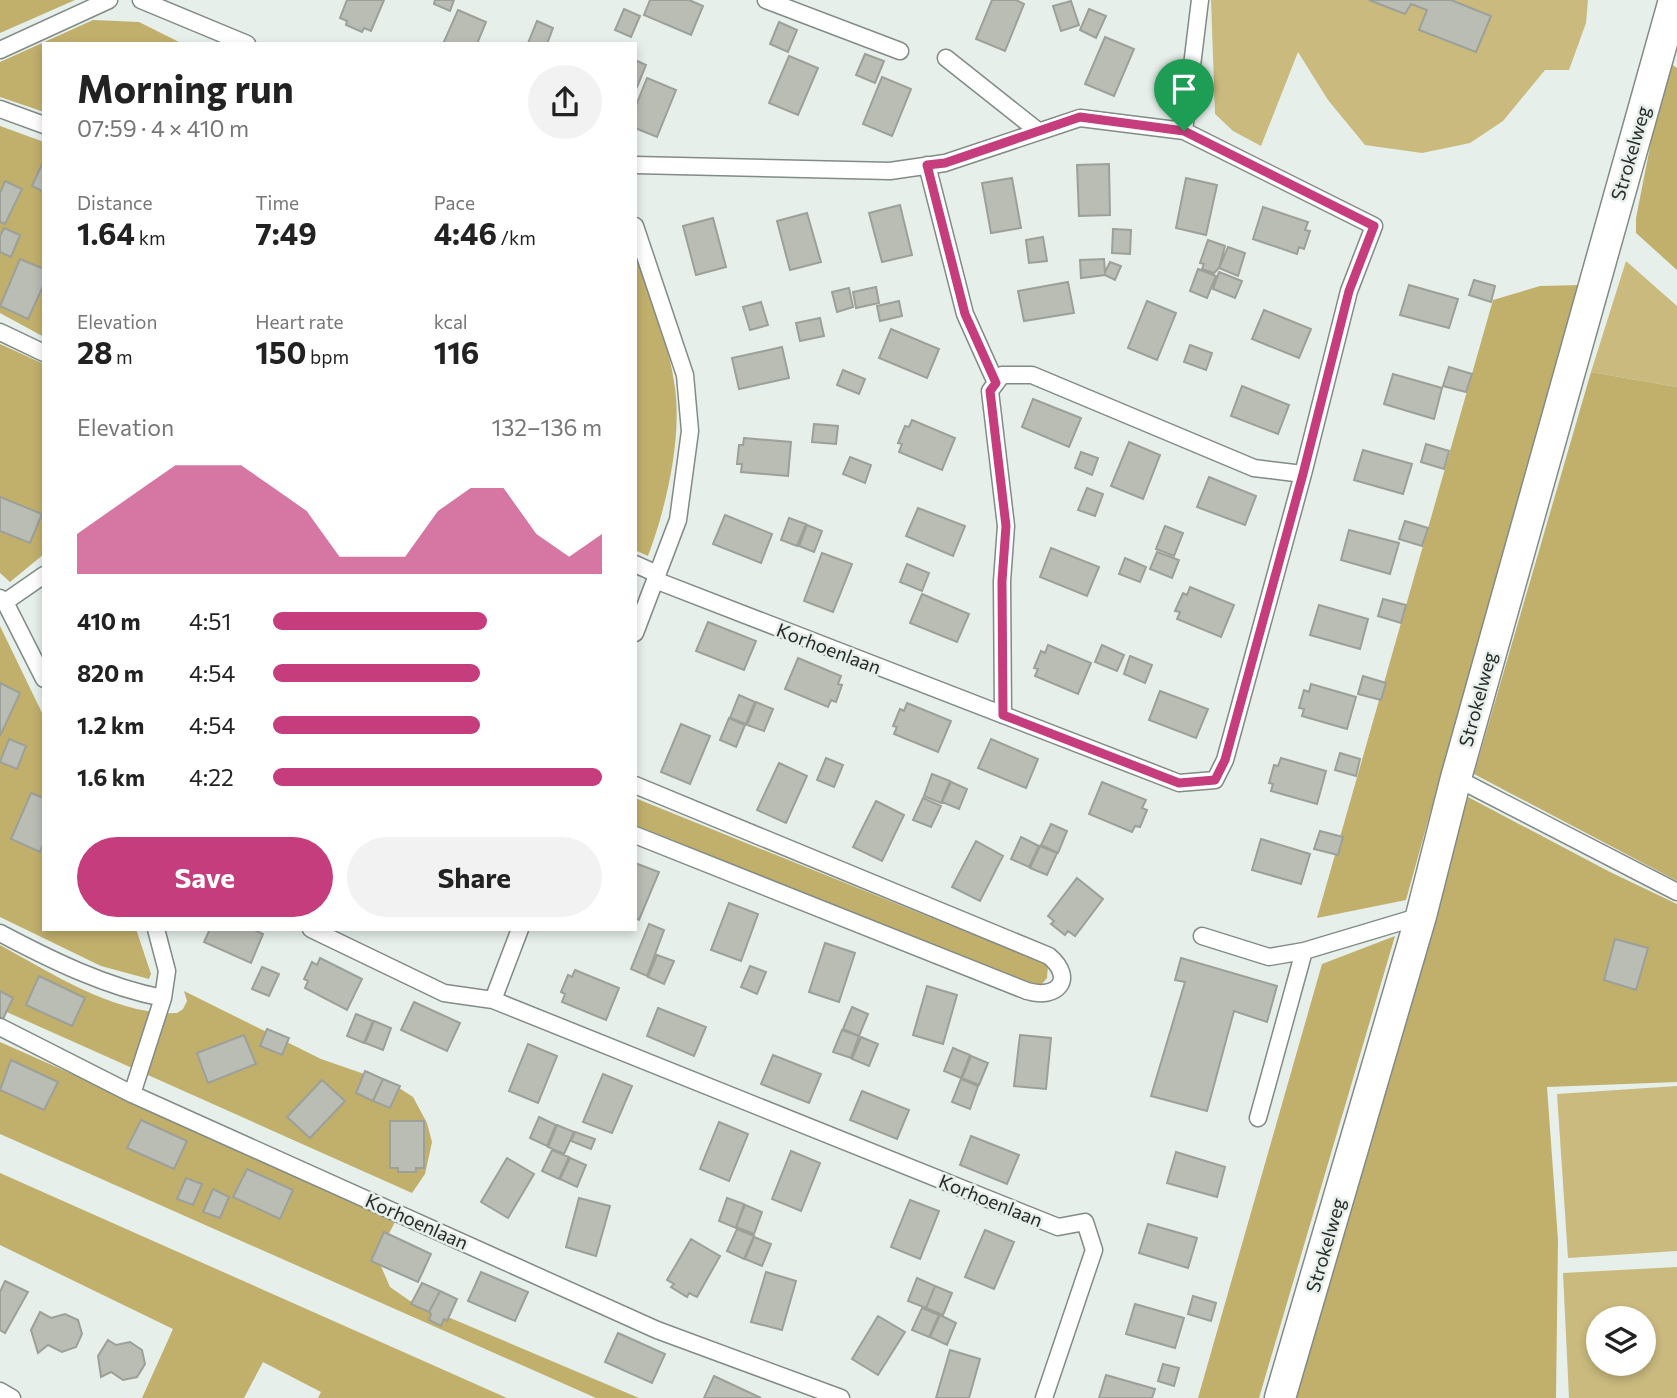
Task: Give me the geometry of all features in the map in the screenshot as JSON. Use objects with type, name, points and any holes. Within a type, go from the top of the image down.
[{"type":"street","name":"Strokelweg","points":[[1280,1398],[1421,916],[1455,778],[1674,0]]},
{"type":"lane","points":[[0,50],[109,0]]},
{"type":"lane","points":[[141,0],[242,42]]},
{"type":"lane","points":[[766,0],[900,51]]},
{"type":"lane","points":[[1184,131],[1200,0]]},
{"type":"lane","points":[[946,58],[1038,131]]},
{"type":"lane","points":[[0,109],[42,124]]},
{"type":"lane","name":"Korhoenlaan","points":[[637,165],[890,171],[945,163],[1080,117],[1184,131],[1374,226],[1349,291],[1303,474],[1225,760],[1215,780],[1179,783],[656,577],[637,565]]},
{"type":"lane","points":[[927,165],[965,314],[996,383]]},
{"type":"lane","points":[[637,232],[685,375],[690,431],[678,520],[637,628]]},
{"type":"lane","points":[[0,332],[42,352]]},
{"type":"lane","points":[[1003,715],[1002,581],[1006,526],[990,391],[1002,375],[1031,375],[1254,468],[1303,474]]},
{"type":"lane","points":[[42,576],[3,600],[42,675]]},
{"type":"lane","points":[[1455,778],[1677,892]]},
{"type":"lane","points":[[637,786],[1049,956],[1061,966],[1063,975],[1059,987],[1040,995],[1027,991],[637,836]]},
{"type":"lane","points":[[1202,936],[1269,957],[1304,951],[1421,916]]},
{"type":"lane","points":[[132,1094],[163,998],[167,971],[157,931]]},
{"type":"lane","name":"Korhoenlaan","points":[[314,931],[444,993],[493,1000],[1058,1227],[1085,1222],[1094,1250],[1044,1398]]},
{"type":"lane","points":[[493,1000],[519,931]]},
{"type":"lane","points":[[0,933],[48,959],[146,995],[163,998]]},
{"type":"lane","points":[[1258,1118],[1304,951]]},
{"type":"lane","name":"Korhoenlaan","points":[[0,1027],[132,1094],[657,1330],[841,1398]]},
{"type":"lane","points":[[0,1391],[12,1398]]},
{"type":"shaded area","points":[[0,0],[75,0],[0,33]]},
{"type":"shaded area","points":[[1211,0],[1588,0],[1586,23],[1569,70],[1545,70],[1503,121],[1470,143],[1422,153],[1365,145],[1328,100],[1298,52],[1261,146],[1233,131],[1215,114]]},
{"type":"shaded area","points":[[93,20],[139,22],[179,42],[44,42]]},
{"type":"shaded area","points":[[42,43],[42,111],[0,97],[0,62]]},
{"type":"shaded area","points":[[1667,61],[1677,68],[1677,270],[1636,233],[1636,218]]},
{"type":"shaded area","points":[[0,126],[42,141],[42,336],[0,313]]},
{"type":"shaded area","points":[[637,260],[664,337],[677,408],[671,474],[648,556],[637,551]]},
{"type":"shaded area","points":[[1626,261],[1677,306],[1677,387],[1591,372]]},
{"type":"shaded area","points":[[1581,285],[1513,516],[1406,900],[1317,918],[1493,300],[1540,286]]},
{"type":"shaded area","points":[[0,344],[42,363],[42,556],[10,582],[0,573]]},
{"type":"shaded area","points":[[1591,372],[1677,387],[1677,881],[1474,774]]},
{"type":"shaded area","points":[[0,626],[42,713],[42,931],[137,931],[151,974],[149,979],[101,966],[0,917]]},
{"type":"shaded area","points":[[1468,797],[1677,904],[1677,1082],[1547,1087],[1558,1240],[1556,1398],[1292,1398]]},
{"type":"shaded area","points":[[637,799],[1048,965],[1047,978],[1042,984],[1033,986],[637,826]]},
{"type":"shaded area","points":[[1395,936],[1259,1398],[1198,1398],[1322,964]]},
{"type":"shaded area","points":[[0,945],[85,991],[131,1008],[177,1013],[187,1001],[184,991],[321,1059],[393,1084],[413,1097],[427,1123],[432,1142],[425,1174],[412,1193],[0,1009]]},
{"type":"shaded area","points":[[0,1042],[397,1218],[377,1257],[390,1287],[410,1301],[639,1398],[596,1398],[0,1134]]},
{"type":"shaded area","points":[[1677,1086],[1677,1251],[1568,1258],[1557,1094]]},
{"type":"shaded area","points":[[0,1173],[507,1398],[318,1398],[321,1392],[263,1362],[244,1398],[142,1398],[173,1329],[0,1245]]},
{"type":"shaded area","points":[[1677,1267],[1677,1398],[1569,1398],[1563,1273]]},
{"type":"building","points":[[347,0],[384,0],[371,31],[364,28],[362,32],[346,25],[347,21],[340,18]]},
{"type":"building","points":[[435,0],[454,0],[450,11],[434,4]]},
{"type":"building","points":[[650,0],[689,0],[703,6],[691,35],[644,15]]},
{"type":"building","points":[[992,0],[1016,0],[1024,4],[1005,51],[976,39]]},
{"type":"building","points":[[1369,0],[1451,0],[1491,16],[1476,52],[1419,30],[1427,10],[1411,4],[1405,14]]},
{"type":"building","points":[[1071,1],[1079,25],[1061,31],[1053,6]]},
{"type":"building","points":[[624,9],[640,16],[631,37],[615,30]]},
{"type":"building","points":[[1089,9],[1106,16],[1096,38],[1080,30]]},
{"type":"building","points":[[458,10],[486,22],[478,42],[444,42]]},
{"type":"building","points":[[537,21],[553,28],[548,42],[528,42]]},
{"type":"building","points":[[779,22],[797,30],[788,52],[770,44]]},
{"type":"building","points":[[1105,37],[1134,49],[1114,96],[1085,84]]},
{"type":"building","points":[[865,54],[884,61],[875,83],[856,75]]},
{"type":"building","points":[[789,56],[818,68],[798,115],[769,103]]},
{"type":"building","points":[[637,61],[646,65],[637,87]]},
{"type":"building","points":[[882,77],[911,89],[892,136],[863,124]]},
{"type":"building","points":[[647,78],[676,90],[657,137],[637,129],[637,103]]},
{"type":"building","points":[[42,164],[42,191],[32,186]]},
{"type":"building","points":[[1109,164],[1110,215],[1079,216],[1077,165]]},
{"type":"building","points":[[1012,178],[1021,228],[991,233],[982,183]]},
{"type":"building","points":[[1186,178],[1217,185],[1206,235],[1176,228]]},
{"type":"building","points":[[5,181],[22,189],[5,224],[0,222],[0,193]]},
{"type":"building","points":[[900,205],[912,255],[882,262],[869,213]]},
{"type":"building","points":[[1263,207],[1308,222],[1305,230],[1310,231],[1304,249],[1299,247],[1297,254],[1253,239]]},
{"type":"building","points":[[807,213],[821,262],[790,270],[777,221]]},
{"type":"building","points":[[713,218],[726,267],[696,275],[683,226]]},
{"type":"building","points":[[4,228],[20,235],[11,257],[0,252],[0,236]]},
{"type":"building","points":[[1113,229],[1131,230],[1130,254],[1112,253]]},
{"type":"building","points":[[1043,237],[1047,261],[1029,263],[1026,240]]},
{"type":"building","points":[[1208,240],[1225,246],[1219,268],[1214,273],[1202,269],[1204,264],[1200,263]]},
{"type":"building","points":[[1228,247],[1245,253],[1238,276],[1219,268]]},
{"type":"building","points":[[20,259],[42,268],[42,288],[28,319],[0,306]]},
{"type":"building","points":[[1104,259],[1105,272],[1110,262],[1121,266],[1115,280],[1105,275],[1081,278],[1080,260]]},
{"type":"building","points":[[1198,269],[1216,276],[1207,298],[1190,291]]},
{"type":"building","points":[[1219,272],[1242,281],[1235,298],[1213,289]]},
{"type":"building","points":[[1474,280],[1495,286],[1491,302],[1469,295]]},
{"type":"building","points":[[1068,282],[1074,313],[1024,321],[1018,291]]},
{"type":"building","points":[[1409,285],[1458,299],[1449,328],[1400,315]]},
{"type":"building","points":[[876,287],[879,303],[856,308],[853,292]]},
{"type":"building","points":[[849,288],[853,307],[837,312],[832,292]]},
{"type":"building","points":[[899,301],[902,316],[880,321],[877,306]]},
{"type":"building","points":[[1147,301],[1176,313],[1157,360],[1128,348]]},
{"type":"building","points":[[761,302],[768,325],[750,330],[743,307]]},
{"type":"building","points":[[1264,310],[1311,329],[1299,358],[1252,339]]},
{"type":"building","points":[[820,318],[824,336],[800,341],[796,323]]},
{"type":"building","points":[[891,329],[939,349],[927,378],[879,358]]},
{"type":"building","points":[[1190,345],[1212,353],[1206,370],[1184,362]]},
{"type":"building","points":[[782,347],[789,378],[739,389],[732,358]]},
{"type":"building","points":[[1449,367],[1472,374],[1466,392],[1443,386]]},
{"type":"building","points":[[843,370],[865,379],[859,394],[837,385]]},
{"type":"building","points":[[1393,374],[1442,388],[1434,419],[1384,404]]},
{"type":"building","points":[[1242,386],[1289,405],[1278,434],[1231,416]]},
{"type":"building","points":[[1033,399],[1081,418],[1069,447],[1022,427]]},
{"type":"building","points":[[912,420],[955,438],[942,470],[899,452],[902,444],[898,443],[905,426],[909,427]]},
{"type":"building","points":[[814,424],[838,426],[836,444],[812,442]]},
{"type":"building","points":[[744,438],[791,442],[788,476],[741,472],[742,464],[737,464],[739,445],[743,445]]},
{"type":"building","points":[[1129,442],[1160,455],[1143,499],[1111,486]]},
{"type":"building","points":[[1426,444],[1449,451],[1444,469],[1421,462]]},
{"type":"building","points":[[1363,450],[1412,464],[1403,494],[1354,480]]},
{"type":"building","points":[[1081,452],[1098,458],[1092,475],[1075,468]]},
{"type":"building","points":[[850,457],[871,465],[865,483],[843,474]]},
{"type":"building","points":[[1209,477],[1256,496],[1245,525],[1197,507]]},
{"type":"building","points":[[1087,488],[1103,494],[1095,516],[1078,510]]},
{"type":"building","points":[[0,497],[42,514],[30,543],[0,531]]},
{"type":"building","points":[[918,508],[965,526],[953,556],[906,536]]},
{"type":"building","points":[[725,515],[772,534],[761,563],[713,544]]},
{"type":"building","points":[[789,518],[806,524],[797,546],[781,540]]},
{"type":"building","points":[[1405,521],[1428,528],[1422,546],[1399,539]]},
{"type":"building","points":[[807,525],[822,531],[814,552],[799,546]]},
{"type":"building","points":[[1165,526],[1183,533],[1174,556],[1156,549]]},
{"type":"building","points":[[1349,530],[1399,543],[1390,574],[1341,560]]},
{"type":"building","points":[[1051,548],[1099,567],[1087,596],[1040,577]]},
{"type":"building","points":[[1157,552],[1179,560],[1172,578],[1150,569]]},
{"type":"building","points":[[822,553],[852,564],[833,612],[804,601]]},
{"type":"building","points":[[1125,558],[1146,567],[1140,582],[1119,574]]},
{"type":"building","points":[[907,564],[929,573],[922,591],[900,582]]},
{"type":"building","points":[[1190,587],[1234,605],[1221,637],[1177,619],[1180,612],[1175,611],[1183,593],[1187,595]]},
{"type":"building","points":[[922,594],[969,614],[957,642],[910,623]]},
{"type":"building","points":[[1383,599],[1406,605],[1401,623],[1378,616]]},
{"type":"building","points":[[1319,605],[1368,619],[1360,649],[1310,635]]},
{"type":"building","points":[[708,622],[756,641],[744,670],[696,651]]},
{"type":"building","points":[[1048,645],[1091,663],[1078,694],[1035,676],[1038,669],[1034,668],[1041,651],[1045,653]]},
{"type":"building","points":[[1102,645],[1124,655],[1117,671],[1095,662]]},
{"type":"building","points":[[1130,656],[1152,665],[1145,683],[1124,674]]},
{"type":"building","points":[[798,658],[841,676],[838,684],[842,685],[836,702],[831,700],[828,707],[785,689]]},
{"type":"building","points":[[1363,676],[1386,683],[1381,700],[1358,694]]},
{"type":"building","points":[[0,683],[20,693],[0,736]]},
{"type":"building","points":[[1311,684],[1356,697],[1347,729],[1302,716],[1304,709],[1299,708],[1304,690],[1309,692]]},
{"type":"building","points":[[1160,691],[1208,709],[1196,738],[1149,720]]},
{"type":"building","points":[[739,695],[755,702],[746,724],[730,718]]},
{"type":"building","points":[[756,702],[773,709],[764,731],[747,725]]},
{"type":"building","points":[[907,703],[951,721],[938,752],[894,734],[897,727],[893,726],[900,709],[904,711]]},
{"type":"building","points":[[729,718],[745,725],[736,747],[720,740]]},
{"type":"building","points":[[681,724],[710,736],[690,784],[661,772]]},
{"type":"building","points":[[9,739],[26,746],[17,769],[0,762]]},
{"type":"building","points":[[991,739],[1038,759],[1026,788],[978,768]]},
{"type":"building","points":[[1340,753],[1360,759],[1356,776],[1335,770]]},
{"type":"building","points":[[826,758],[843,765],[834,787],[817,780]]},
{"type":"building","points":[[1281,758],[1326,771],[1317,804],[1271,791],[1273,784],[1269,783],[1274,765],[1278,766]]},
{"type":"building","points":[[779,763],[807,776],[786,823],[757,810]]},
{"type":"building","points":[[932,774],[950,781],[941,803],[924,796]]},
{"type":"building","points":[[951,782],[967,789],[959,809],[942,802]]},
{"type":"building","points":[[1102,782],[1146,800],[1142,808],[1147,810],[1140,827],[1135,826],[1132,832],[1089,814]]},
{"type":"building","points":[[31,793],[42,797],[40,852],[11,839]]},
{"type":"building","points":[[923,798],[941,806],[931,827],[913,820]]},
{"type":"building","points":[[876,801],[904,815],[882,861],[853,847]]},
{"type":"building","points":[[1051,824],[1067,831],[1058,853],[1041,845]]},
{"type":"building","points":[[1320,831],[1343,837],[1338,855],[1314,849]]},
{"type":"building","points":[[1021,837],[1039,846],[1029,867],[1011,859]]},
{"type":"building","points":[[1261,839],[1310,854],[1301,884],[1252,870]]},
{"type":"building","points":[[976,841],[1003,856],[980,901],[952,887]]},
{"type":"building","points":[[1040,846],[1057,853],[1047,875],[1030,868]]},
{"type":"building","points":[[637,864],[659,872],[639,920],[637,919]]},
{"type":"building","points":[[1077,878],[1103,899],[1075,936],[1068,931],[1065,935],[1051,924],[1054,921],[1048,916]]},
{"type":"building","points":[[729,903],[758,914],[741,961],[711,950]]},
{"type":"building","points":[[649,924],[664,930],[647,976],[631,969]]},
{"type":"building","points":[[209,931],[256,931],[263,934],[251,963],[204,942]]},
{"type":"building","points":[[1615,939],[1648,948],[1636,990],[1604,980]]},
{"type":"building","points":[[825,943],[855,953],[839,1002],[809,992]]},
{"type":"building","points":[[657,955],[674,961],[664,984],[648,977]]},
{"type":"building","points":[[320,958],[362,979],[347,1010],[305,988],[308,981],[304,979],[312,962],[317,965]]},
{"type":"building","points":[[1181,958],[1277,986],[1267,1022],[1234,1011],[1207,1111],[1151,1096],[1185,982],[1175,980]]},
{"type":"building","points":[[750,966],[766,972],[757,994],[741,987]]},
{"type":"building","points":[[262,967],[279,974],[269,996],[252,989]]},
{"type":"building","points":[[575,970],[619,988],[606,1020],[562,1002],[565,994],[561,992],[568,975],[572,977]]},
{"type":"building","points":[[39,976],[85,998],[72,1026],[26,1005]]},
{"type":"building","points":[[927,986],[957,995],[943,1044],[913,1035]]},
{"type":"building","points":[[0,991],[13,998],[3,1019],[0,1018]]},
{"type":"building","points":[[414,1002],[460,1023],[447,1051],[401,1030]]},
{"type":"building","points":[[852,1007],[868,1014],[859,1036],[843,1029]]},
{"type":"building","points":[[658,1008],[706,1027],[694,1056],[647,1036]]},
{"type":"building","points":[[356,1014],[373,1021],[364,1043],[347,1036]]},
{"type":"building","points":[[374,1021],[391,1028],[383,1050],[365,1043]]},
{"type":"building","points":[[267,1029],[289,1038],[282,1055],[260,1046]]},
{"type":"building","points":[[842,1030],[859,1036],[851,1058],[833,1052]]},
{"type":"building","points":[[244,1035],[256,1064],[208,1083],[197,1053]]},
{"type":"building","points":[[1020,1035],[1051,1038],[1046,1089],[1014,1086]]},
{"type":"building","points":[[861,1037],[878,1044],[869,1066],[852,1059]]},
{"type":"building","points":[[528,1044],[557,1056],[538,1103],[509,1091]]},
{"type":"building","points":[[953,1048],[970,1055],[961,1078],[944,1071]]},
{"type":"building","points":[[773,1055],[821,1074],[809,1103],[761,1084]]},
{"type":"building","points":[[971,1056],[988,1063],[979,1085],[962,1078]]},
{"type":"building","points":[[11,1060],[58,1082],[44,1110],[0,1090]]},
{"type":"building","points":[[365,1071],[383,1079],[373,1101],[356,1093]]},
{"type":"building","points":[[603,1074],[632,1086],[612,1133],[583,1122]]},
{"type":"building","points":[[383,1079],[400,1086],[390,1108],[373,1101]]},
{"type":"building","points":[[961,1079],[978,1086],[970,1109],[952,1102]]},
{"type":"building","points":[[322,1080],[345,1101],[310,1138],[287,1117]]},
{"type":"building","points":[[862,1091],[909,1110],[897,1139],[850,1120]]},
{"type":"building","points":[[539,1117],[556,1125],[547,1146],[530,1138]]},
{"type":"building","points":[[141,1120],[187,1141],[174,1169],[127,1148]]},
{"type":"building","points":[[390,1121],[424,1121],[424,1168],[416,1168],[416,1172],[398,1172],[398,1168],[390,1168]]},
{"type":"building","points":[[719,1122],[748,1134],[729,1181],[700,1169]]},
{"type":"building","points":[[557,1125],[574,1132],[564,1154],[548,1147]]},
{"type":"building","points":[[575,1132],[595,1139],[591,1149],[571,1141]]},
{"type":"building","points":[[971,1136],[1019,1155],[1007,1184],[960,1165]]},
{"type":"building","points":[[552,1150],[569,1157],[559,1179],[542,1171]]},
{"type":"building","points":[[791,1151],[820,1163],[801,1211],[772,1199]]},
{"type":"building","points":[[1176,1152],[1225,1167],[1217,1197],[1167,1183]]},
{"type":"building","points":[[507,1158],[534,1174],[508,1218],[481,1202]]},
{"type":"building","points":[[570,1158],[586,1165],[577,1187],[560,1179]]},
{"type":"building","points":[[247,1169],[293,1190],[280,1219],[233,1197]]},
{"type":"building","points":[[186,1178],[202,1184],[193,1205],[177,1199]]},
{"type":"building","points":[[213,1189],[229,1197],[220,1218],[203,1212]]},
{"type":"building","points":[[579,1198],[610,1206],[596,1256],[566,1247]]},
{"type":"building","points":[[727,1198],[744,1204],[736,1228],[719,1221]]},
{"type":"building","points":[[910,1200],[939,1211],[920,1259],[891,1247]]},
{"type":"building","points":[[745,1205],[762,1212],[754,1234],[736,1227]]},
{"type":"building","points":[[1148,1224],[1197,1238],[1188,1268],[1139,1253]]},
{"type":"building","points":[[737,1229],[754,1236],[744,1259],[727,1251]]},
{"type":"building","points":[[985,1230],[1014,1242],[994,1289],[965,1277]]},
{"type":"building","points":[[384,1232],[431,1254],[418,1282],[371,1261]]},
{"type":"building","points":[[754,1237],[771,1244],[762,1266],[745,1259]]},
{"type":"building","points":[[691,1239],[720,1256],[697,1297],[689,1293],[687,1297],[671,1287],[674,1284],[667,1280]]},
{"type":"building","points":[[481,1272],[528,1292],[515,1321],[468,1301]]},
{"type":"building","points":[[766,1272],[796,1281],[782,1330],[751,1322]]},
{"type":"building","points":[[917,1278],[935,1286],[926,1308],[908,1301]]},
{"type":"building","points":[[5,1281],[28,1292],[5,1333],[0,1330],[0,1292]]},
{"type":"building","points":[[422,1283],[440,1291],[429,1312],[411,1304]]},
{"type":"building","points":[[935,1286],[952,1293],[943,1315],[926,1308]]},
{"type":"building","points":[[440,1291],[457,1299],[447,1321],[444,1319],[441,1326],[429,1320],[429,1312]]},
{"type":"building","points":[[1193,1296],[1216,1303],[1211,1321],[1188,1314]]},
{"type":"building","points":[[1135,1304],[1184,1318],[1175,1348],[1126,1334]]},
{"type":"building","points":[[922,1308],[939,1315],[929,1337],[912,1330]]},
{"type":"building","points":[[40,1312],[51,1318],[65,1314],[78,1320],[82,1334],[76,1347],[62,1352],[48,1345],[38,1353],[31,1330]]},
{"type":"building","points":[[940,1315],[956,1323],[947,1345],[930,1337]]},
{"type":"building","points":[[878,1316],[905,1332],[878,1375],[852,1359]]},
{"type":"building","points":[[618,1333],[665,1354],[652,1383],[605,1362]]},
{"type":"building","points":[[108,1340],[116,1345],[130,1342],[142,1350],[145,1364],[137,1377],[123,1380],[111,1372],[101,1377],[98,1356]]},
{"type":"building","points":[[950,1350],[980,1359],[969,1398],[936,1398]]},
{"type":"building","points":[[1163,1364],[1179,1368],[1174,1386],[1158,1381]]},
{"type":"building","points":[[1106,1375],[1155,1389],[1152,1398],[1099,1398]]},
{"type":"building","points":[[714,1376],[761,1398],[704,1398]]},
{"type":"route","points":[[1080,117],[1184,131],[1374,226],[1349,291],[1303,474],[1225,760],[1215,780],[1179,783],[1003,715],[1002,581],[1006,526],[990,391],[996,383],[965,314],[927,165],[945,163],[1080,117]]}]
